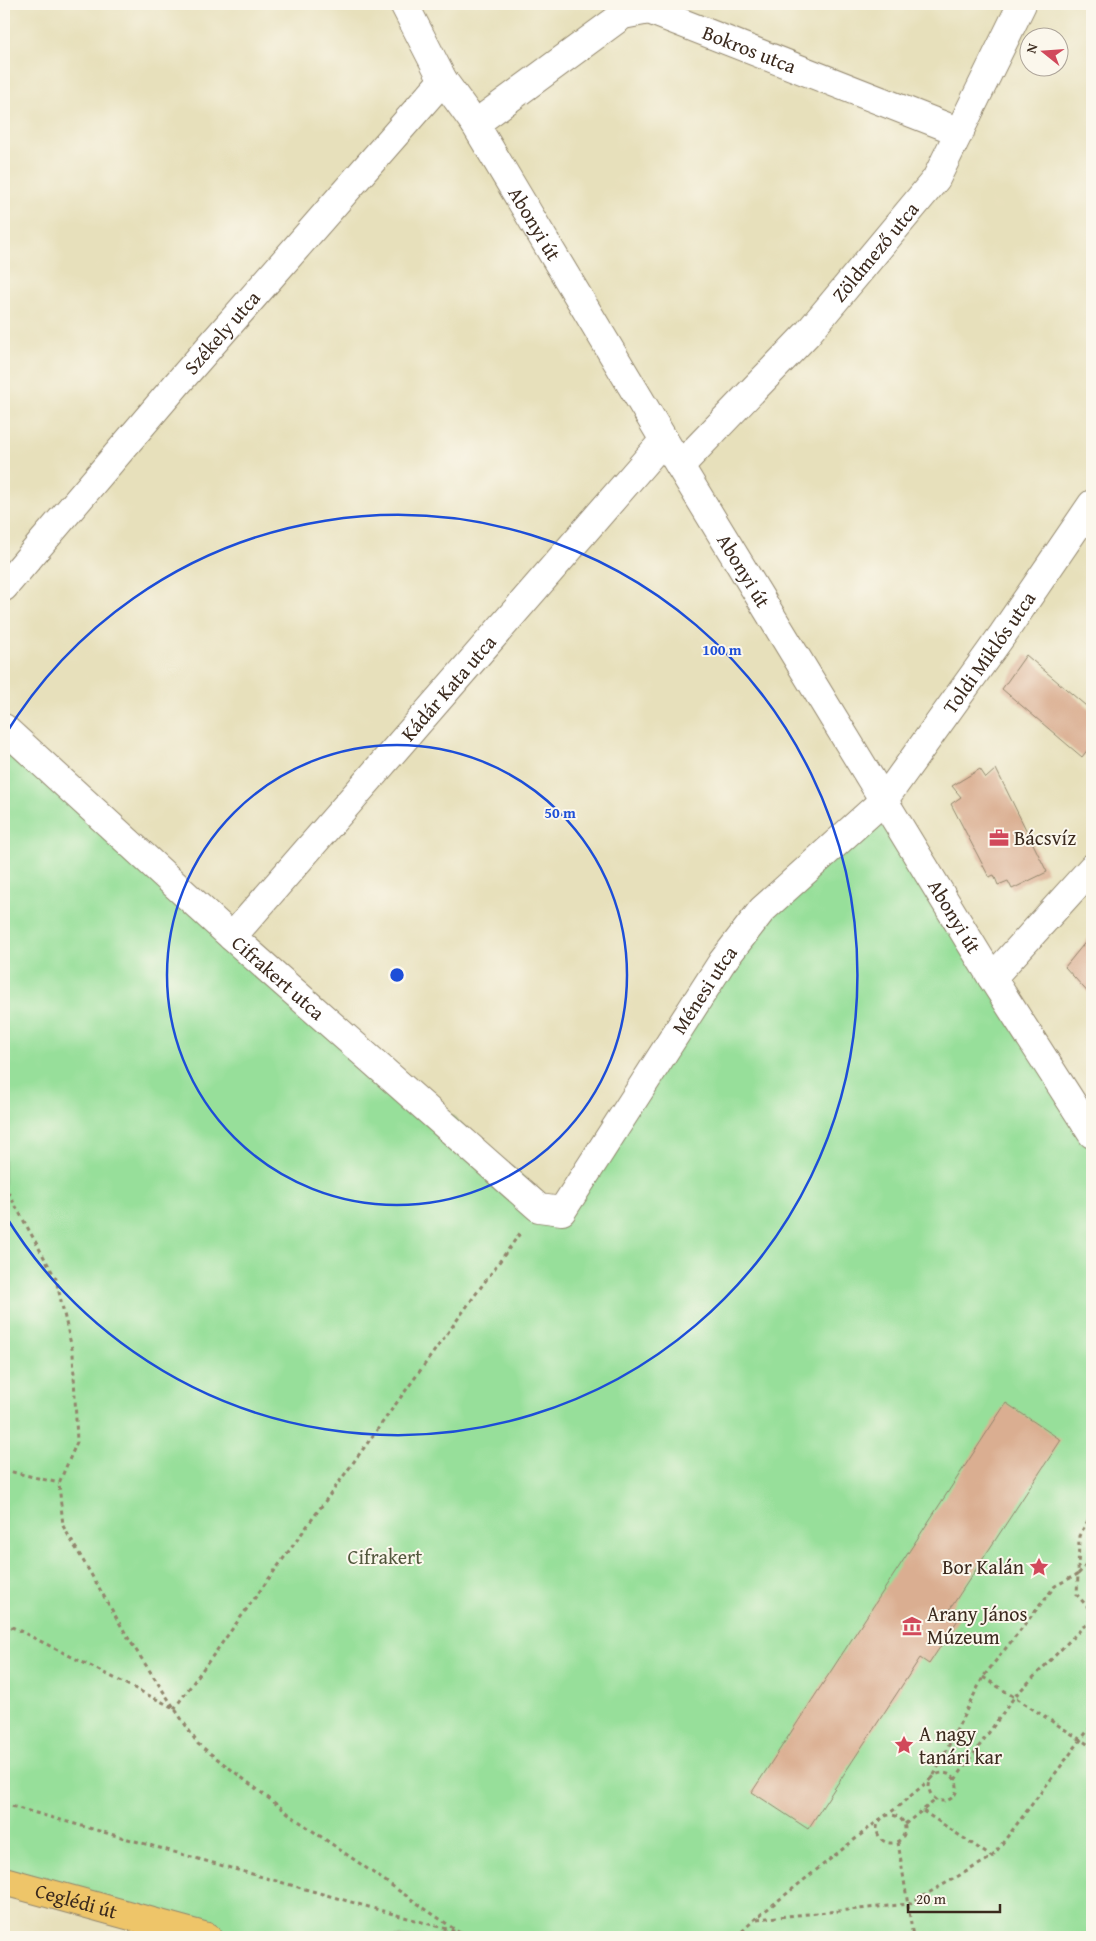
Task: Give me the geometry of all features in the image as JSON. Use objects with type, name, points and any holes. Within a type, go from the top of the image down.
[{"type":"main road","name":"Ceglédi út","points":[[4,1881],[207,1937]]},
{"type":"street","name":"Abonyi út","points":[[404,4],[443,80],[475,124],[883,801],[992,978],[1092,1134]]},
{"type":"street","name":"Zöldmező utca","points":[[680,466],[807,334],[936,179],[1022,4]]},
{"type":"street","name":"Bokros utca","points":[[475,124],[623,15],[649,10],[960,132]]},
{"type":"street","name":"Székely utca","points":[[4,587],[177,384],[443,80]]},
{"type":"street","name":"Kádár Kata utca","points":[[232,937],[664,440]]},
{"type":"street","name":"Toldi Miklós utca","points":[[883,801],[1003,634],[1092,504]]},
{"type":"street","name":"Cifrakert utca","points":[[4,728],[232,937],[550,1209]]},
{"type":"street","name":"Ménesi utca","points":[[550,1209],[722,962],[762,910],[883,801]]},
{"type":"street","points":[[992,978],[1092,868]]},
{"type":"path","points":[[4,1185],[56,1279],[73,1353],[77,1442],[59,1483],[63,1526],[130,1641],[198,1744],[297,1820],[460,1933]]},
{"type":"path","points":[[174,1708],[550,1209]]},
{"type":"path","points":[[4,1470],[59,1483]]},
{"type":"path","points":[[1092,1514],[1078,1536],[1077,1595],[1092,1612]]},
{"type":"path","points":[[736,1937],[879,1820],[896,1809],[932,1777],[940,1773],[949,1774],[955,1780],[957,1788],[954,1796],[946,1801],[937,1800],[931,1794],[928,1785],[932,1777],[984,1677],[1055,1586],[1078,1574],[1092,1558]]},
{"type":"path","points":[[955,1780],[1015,1696],[1092,1618]]},
{"type":"path","points":[[4,1622],[174,1708]]},
{"type":"path","points":[[984,1677],[1092,1747]]},
{"type":"path","points":[[755,1920],[909,1904],[992,1857],[1092,1725]]},
{"type":"path","points":[[905,1824],[937,1800]]},
{"type":"path","points":[[4,1804],[475,1937]]},
{"type":"path","points":[[923,1811],[992,1857]]},
{"type":"path","points":[[888,1815],[899,1816],[905,1824],[905,1834],[898,1842],[888,1844],[880,1839],[876,1829],[879,1820],[888,1815]]},
{"type":"path","points":[[898,1842],[913,1937]]},
{"type":"green space","name":"Cifrakert","points":[[4,729],[562,1211],[722,962],[883,801],[1092,1134],[1092,1937],[207,1937],[4,1881]]},
{"type":"building","points":[[1026,655],[1092,711],[1092,744],[1082,757],[1002,689]]},
{"type":"building","name":"Bácsvíz","points":[[980,769],[986,778],[996,769],[1047,872],[1012,889],[1008,881],[998,885],[994,875],[989,877],[951,804],[961,797],[952,786]]},
{"type":"building","points":[[1092,934],[1092,997],[1065,967]]},
{"type":"building","points":[[1006,1403],[1061,1440],[950,1609],[961,1615],[929,1664],[920,1658],[808,1829],[752,1792]]},
{"type":"place","name":"Bácsvíz","points":[[999,838]]},
{"type":"place","name":"Bor Kalán","points":[[1039,1567]]},
{"type":"place","name":"Arany János Múzeum","points":[[912,1626]]},
{"type":"place","name":"A nagy tanári kar","points":[[904,1745]]}]
